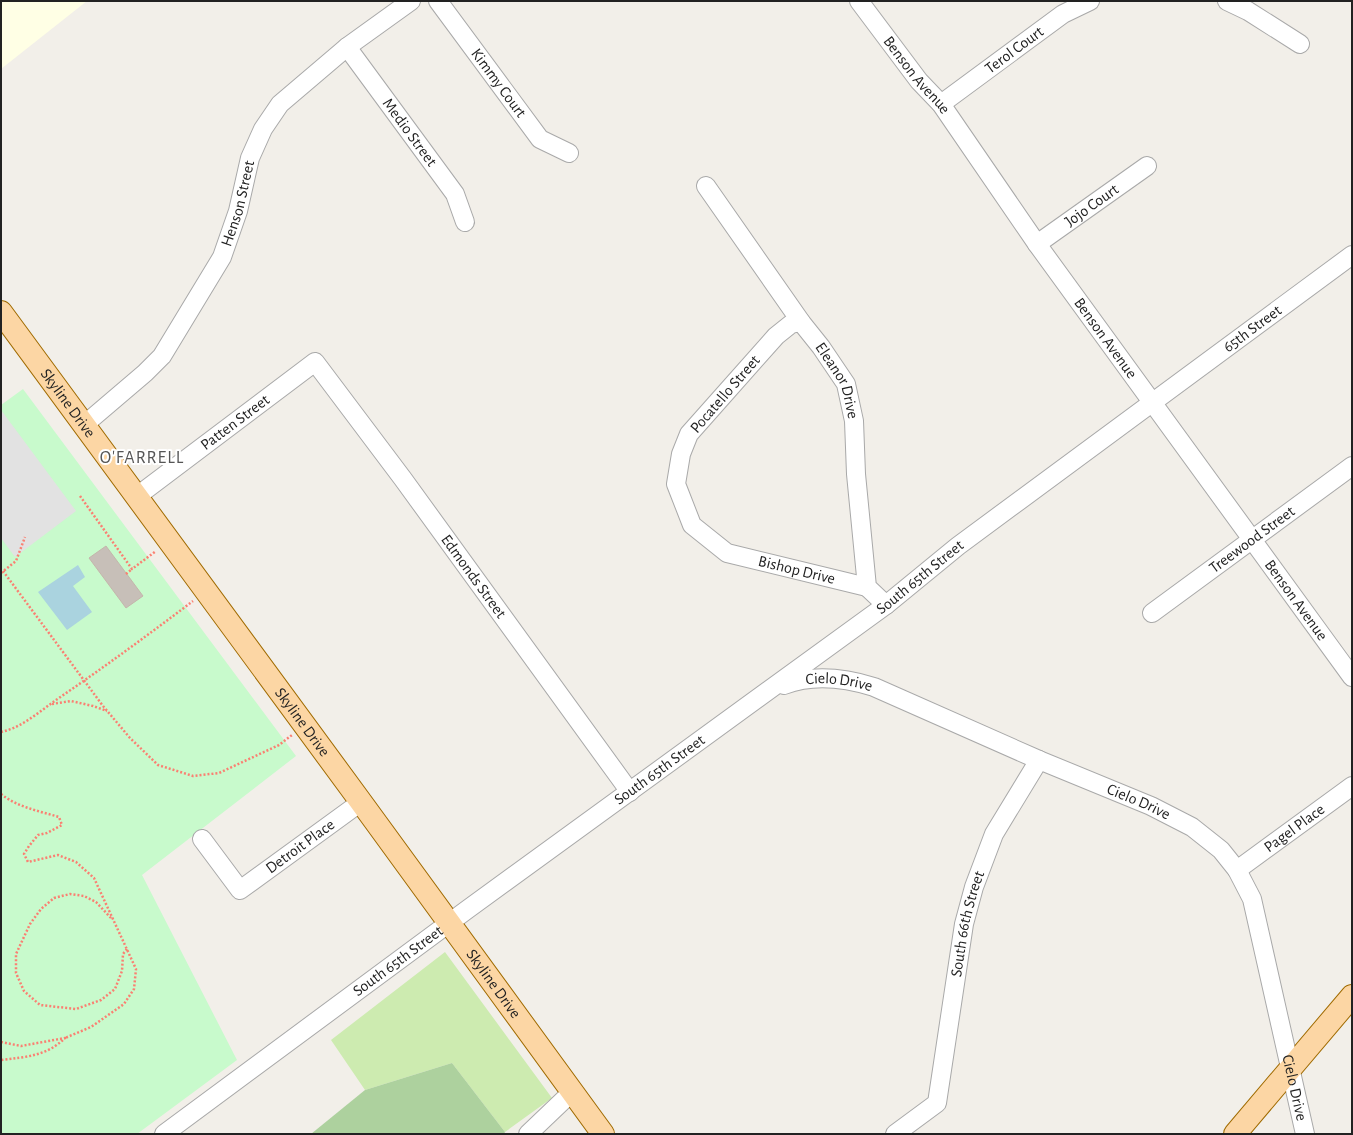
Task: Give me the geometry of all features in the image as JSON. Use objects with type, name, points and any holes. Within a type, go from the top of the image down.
[{"type":"main road","name":"Skyline Drive","points":[[1,312],[305,725],[603,1134]]},
{"type":"main road","points":[[1235,1134],[1352,996]]},
{"type":"street","name":"Henson Street","points":[[84,425],[145,373],[162,356],[222,257],[238,212],[250,158],[263,129],[280,104],[347,47],[411,1]]},
{"type":"street","name":"Kimmy Court","points":[[438,1],[540,139],[569,154]]},
{"type":"street","name":"Benson Avenue","points":[[859,1],[919,81],[941,104],[1037,244],[1350,672]]},
{"type":"street","name":"Terol Court","points":[[941,104],[1063,14],[1090,1]]},
{"type":"street","points":[[1227,1],[1248,11],[1300,44]]},
{"type":"street","name":"Medio Street","points":[[347,47],[455,194],[465,222]]},
{"type":"street","name":"Jojo Court","points":[[1037,244],[1147,166]]},
{"type":"street","name":"Eleanor Drive","points":[[706,186],[801,322],[822,347],[846,384],[854,421],[856,474],[867,587]]},
{"type":"street","name":"65th Street","points":[[1152,402],[1352,254]]},
{"type":"street","name":"Pocatello Street","points":[[727,554],[692,526],[676,484],[681,454],[689,434],[776,336],[791,324],[801,322]]},
{"type":"street","name":"Patten Street","points":[[136,497],[315,362]]},
{"type":"street","name":"Edmonds Street","points":[[315,362],[403,479],[630,792]]},
{"type":"street","name":"South 65th Street","points":[[164,1134],[886,605],[958,546],[1152,402]]},
{"type":"street","name":"Treewood Street","points":[[1152,613],[1352,466]]},
{"type":"street","name":"Bishop Drive","points":[[727,554],[867,587]]},
{"type":"street","points":[[867,587],[886,605]]},
{"type":"street","name":"Cielo Drive","points":[[770,690],[798,680],[820,678],[859,682],[874,687],[1039,760],[1151,806],[1192,827],[1221,850],[1237,870],[1252,899],[1305,1134]]},
{"type":"street","name":"South 66th Street","points":[[895,1134],[937,1102],[964,924],[974,887],[994,834],[1039,760]]},
{"type":"street","name":"Pagel Place","points":[[1237,870],[1352,786]]},
{"type":"street","name":"Detroit Place","points":[[202,839],[240,890],[361,802]]},
{"type":"street","points":[[528,1134],[572,1092]]},
{"type":"path","points":[[80,496],[132,569]]},
{"type":"path","points":[[25,537],[16,561],[2,572],[130,738],[158,765],[193,776],[219,773],[279,745],[305,725]]},
{"type":"path","points":[[126,574],[170,542]]},
{"type":"path","points":[[1,732],[12,730],[49,705],[206,591]]},
{"type":"path","points":[[49,705],[71,701],[93,706],[109,712]]},
{"type":"path","points":[[1,794],[25,807],[59,817],[62,825],[38,835],[29,846],[24,854],[28,862],[58,855],[76,862],[94,878],[136,969],[134,990],[124,1004],[91,1027],[65,1038],[21,1046],[1,1042]]},
{"type":"path","points":[[113,920],[96,902],[84,896],[70,894],[54,898],[41,909],[30,924],[16,954],[16,973],[24,991],[40,1005],[76,1009],[101,1000],[115,989],[122,970],[123,954],[127,949]]},
{"type":"path","points":[[1,1060],[38,1055],[56,1046],[65,1038]]},
{"type":"shaded area","points":[[1,1],[87,1],[1,69]]},
{"type":"shaded area","points":[[1,410],[76,511],[15,557],[1,538]]},
{"type":"green space","points":[[23,389],[296,756],[142,875],[237,1060],[137,1134],[1,1134],[1,405]]},
{"type":"green space","points":[[445,952],[552,1098],[505,1132],[452,1063],[365,1090],[331,1040]]},
{"type":"green space","points":[[452,1063],[505,1132],[504,1134],[311,1134],[365,1090]]},
{"type":"water","points":[[78,565],[85,577],[73,586],[92,612],[67,630],[38,592]]},
{"type":"building","points":[[106,546],[143,596],[126,608],[89,558]]},
{"type":"district","name":"O'FARRELL","points":[[142,458]]}]
